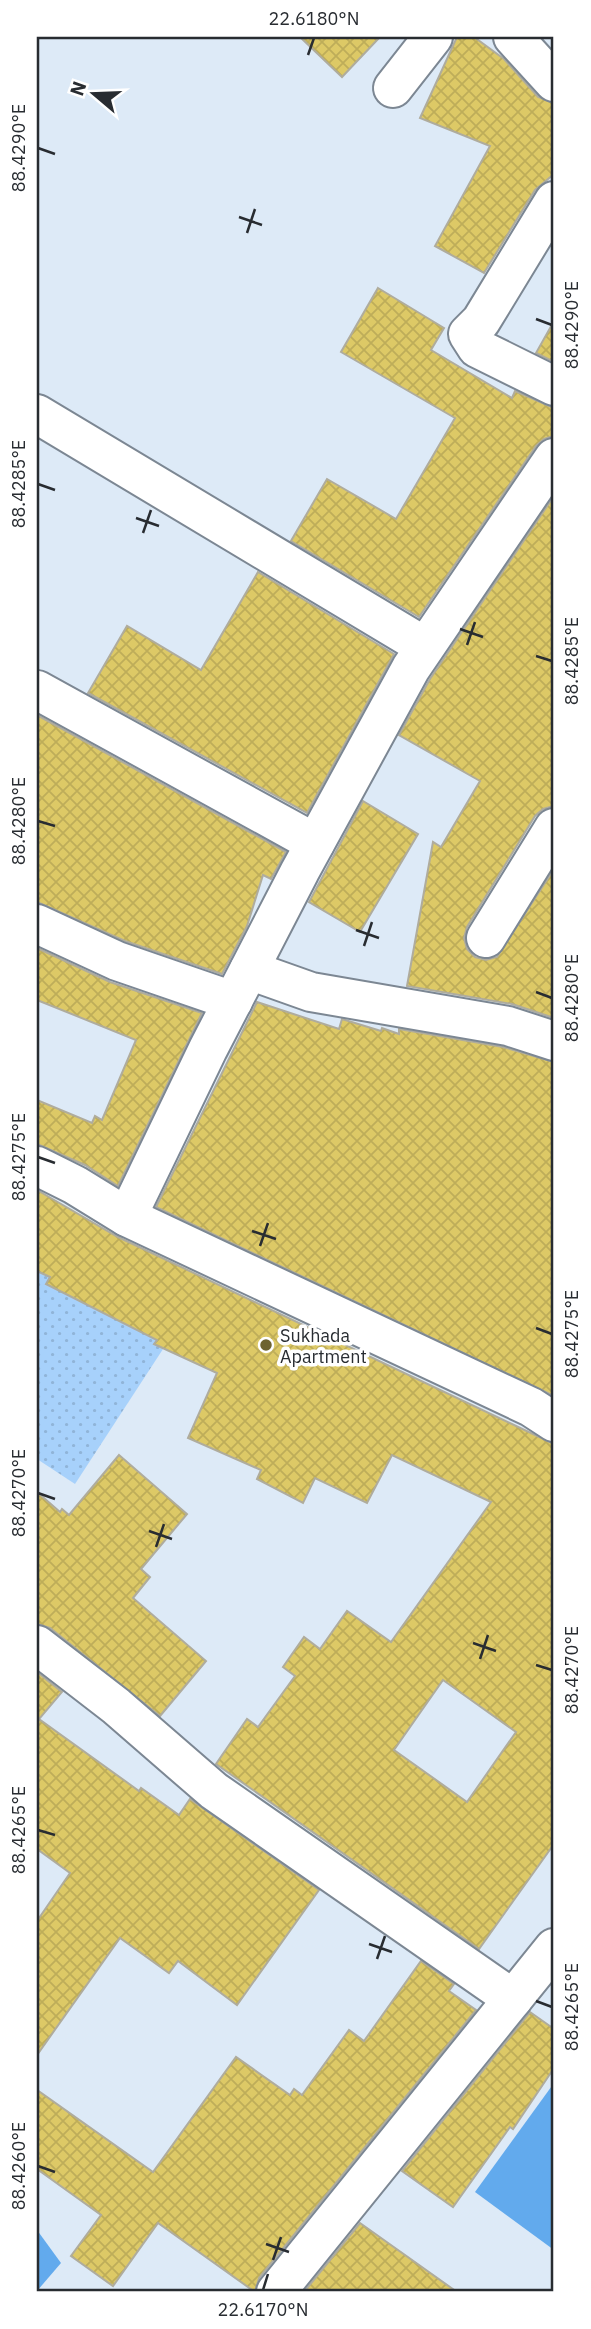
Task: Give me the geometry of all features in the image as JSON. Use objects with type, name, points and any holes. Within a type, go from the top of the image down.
[{"type":"street","points":[[393,88],[433,37]]},
{"type":"street","points":[[513,37],[554,82]]},
{"type":"street","points":[[554,201],[481,321],[468,334],[477,348],[554,386]]},
{"type":"street","points":[[37,414],[424,646]]},
{"type":"street","points":[[127,1217],[315,843],[424,646],[554,458]]},
{"type":"street","points":[[37,690],[315,843]]},
{"type":"street","points":[[486,938],[554,828]]},
{"type":"street","points":[[37,924],[117,961],[241,986],[311,992],[508,1026],[554,1041]]},
{"type":"street","points":[[37,1166],[75,1185],[127,1217],[519,1401],[554,1422]]},
{"type":"street","points":[[37,1646],[116,1706],[214,1791],[513,1999]]},
{"type":"street","points":[[276,2292],[554,1948]]},
{"type":"shaded area","points":[[37,1265],[165,1346],[75,1484],[37,1459]]},
{"type":"shaded area","points":[[554,2083],[554,2250],[475,2192]]},
{"type":"shaded area","points":[[37,2230],[61,2263],[37,2291]]},
{"type":"building","points":[[300,37],[380,37],[342,77]]},
{"type":"building","points":[[457,37],[474,37],[504,59],[538,97],[554,103],[554,174],[535,190],[484,273],[435,246],[490,146],[420,118]]},
{"type":"building","points":[[378,288],[444,328],[431,350],[512,398],[515,391],[554,408],[554,436],[544,439],[536,446],[419,617],[291,541],[327,479],[396,519],[455,418],[341,352]]},
{"type":"building","points":[[554,321],[554,362],[536,353]]},
{"type":"building","points":[[554,496],[554,806],[543,809],[535,816],[467,927],[464,938],[467,949],[475,957],[486,960],[497,957],[554,869],[554,1018],[512,1004],[407,986],[433,842],[441,847],[480,781],[399,735],[430,679]]},
{"type":"building","points":[[258,572],[394,654],[307,813],[88,693],[127,626],[201,670]]},
{"type":"building","points":[[37,715],[286,852],[271,879],[263,875],[247,926],[222,974],[125,941],[37,902]]},
{"type":"building","points":[[363,801],[418,834],[360,932],[309,902]]},
{"type":"building","points":[[37,948],[110,982],[202,1013],[118,1186],[85,1165],[37,1144],[37,1100],[92,1123],[95,1116],[102,1120],[136,1040],[37,1000]]},
{"type":"building","points":[[257,1002],[339,1029],[342,1019],[381,1031],[382,1028],[399,1034],[399,1029],[503,1047],[554,1062],[554,1396],[156,1207]]},
{"type":"building","points":[[37,1190],[118,1237],[554,1444],[554,1844],[479,1949],[216,1764],[247,1719],[258,1727],[295,1676],[283,1667],[304,1637],[320,1649],[347,1611],[391,1642],[491,1502],[392,1455],[367,1503],[315,1478],[303,1503],[257,1479],[261,1470],[188,1438],[217,1373],[154,1344],[157,1340],[46,1284],[50,1277],[37,1271]],"holes":[[[443,1680],[516,1732],[467,1802],[394,1750]]]},
{"type":"building","points":[[119,1455],[187,1514],[141,1569],[150,1577],[133,1598],[206,1661],[160,1716],[50,1628],[37,1624],[37,1492],[60,1512],[62,1509],[69,1515]]},
{"type":"building","points":[[37,1672],[62,1692],[39,1719],[139,1791],[141,1788],[179,1815],[190,1799],[319,1890],[237,2005],[178,1961],[169,1973],[120,1938],[37,2055],[37,1921],[70,1873],[37,1849]]},
{"type":"building","points":[[421,1961],[454,1984],[449,1991],[476,2010],[259,2278],[255,2292],[158,2223],[113,2286],[71,2256],[101,2215],[37,2169],[37,2090],[153,2172],[236,2057],[290,2095],[294,2089],[302,2095],[349,2030],[364,2041]]},
{"type":"building","points":[[530,2012],[554,2029],[554,2068],[513,2129],[510,2127],[453,2207],[402,2171]]},
{"type":"building","points":[[360,2223],[457,2292],[304,2292]]},
{"type":"place","name":"Sukhada Apartment","points":[[266,1345]]}]
